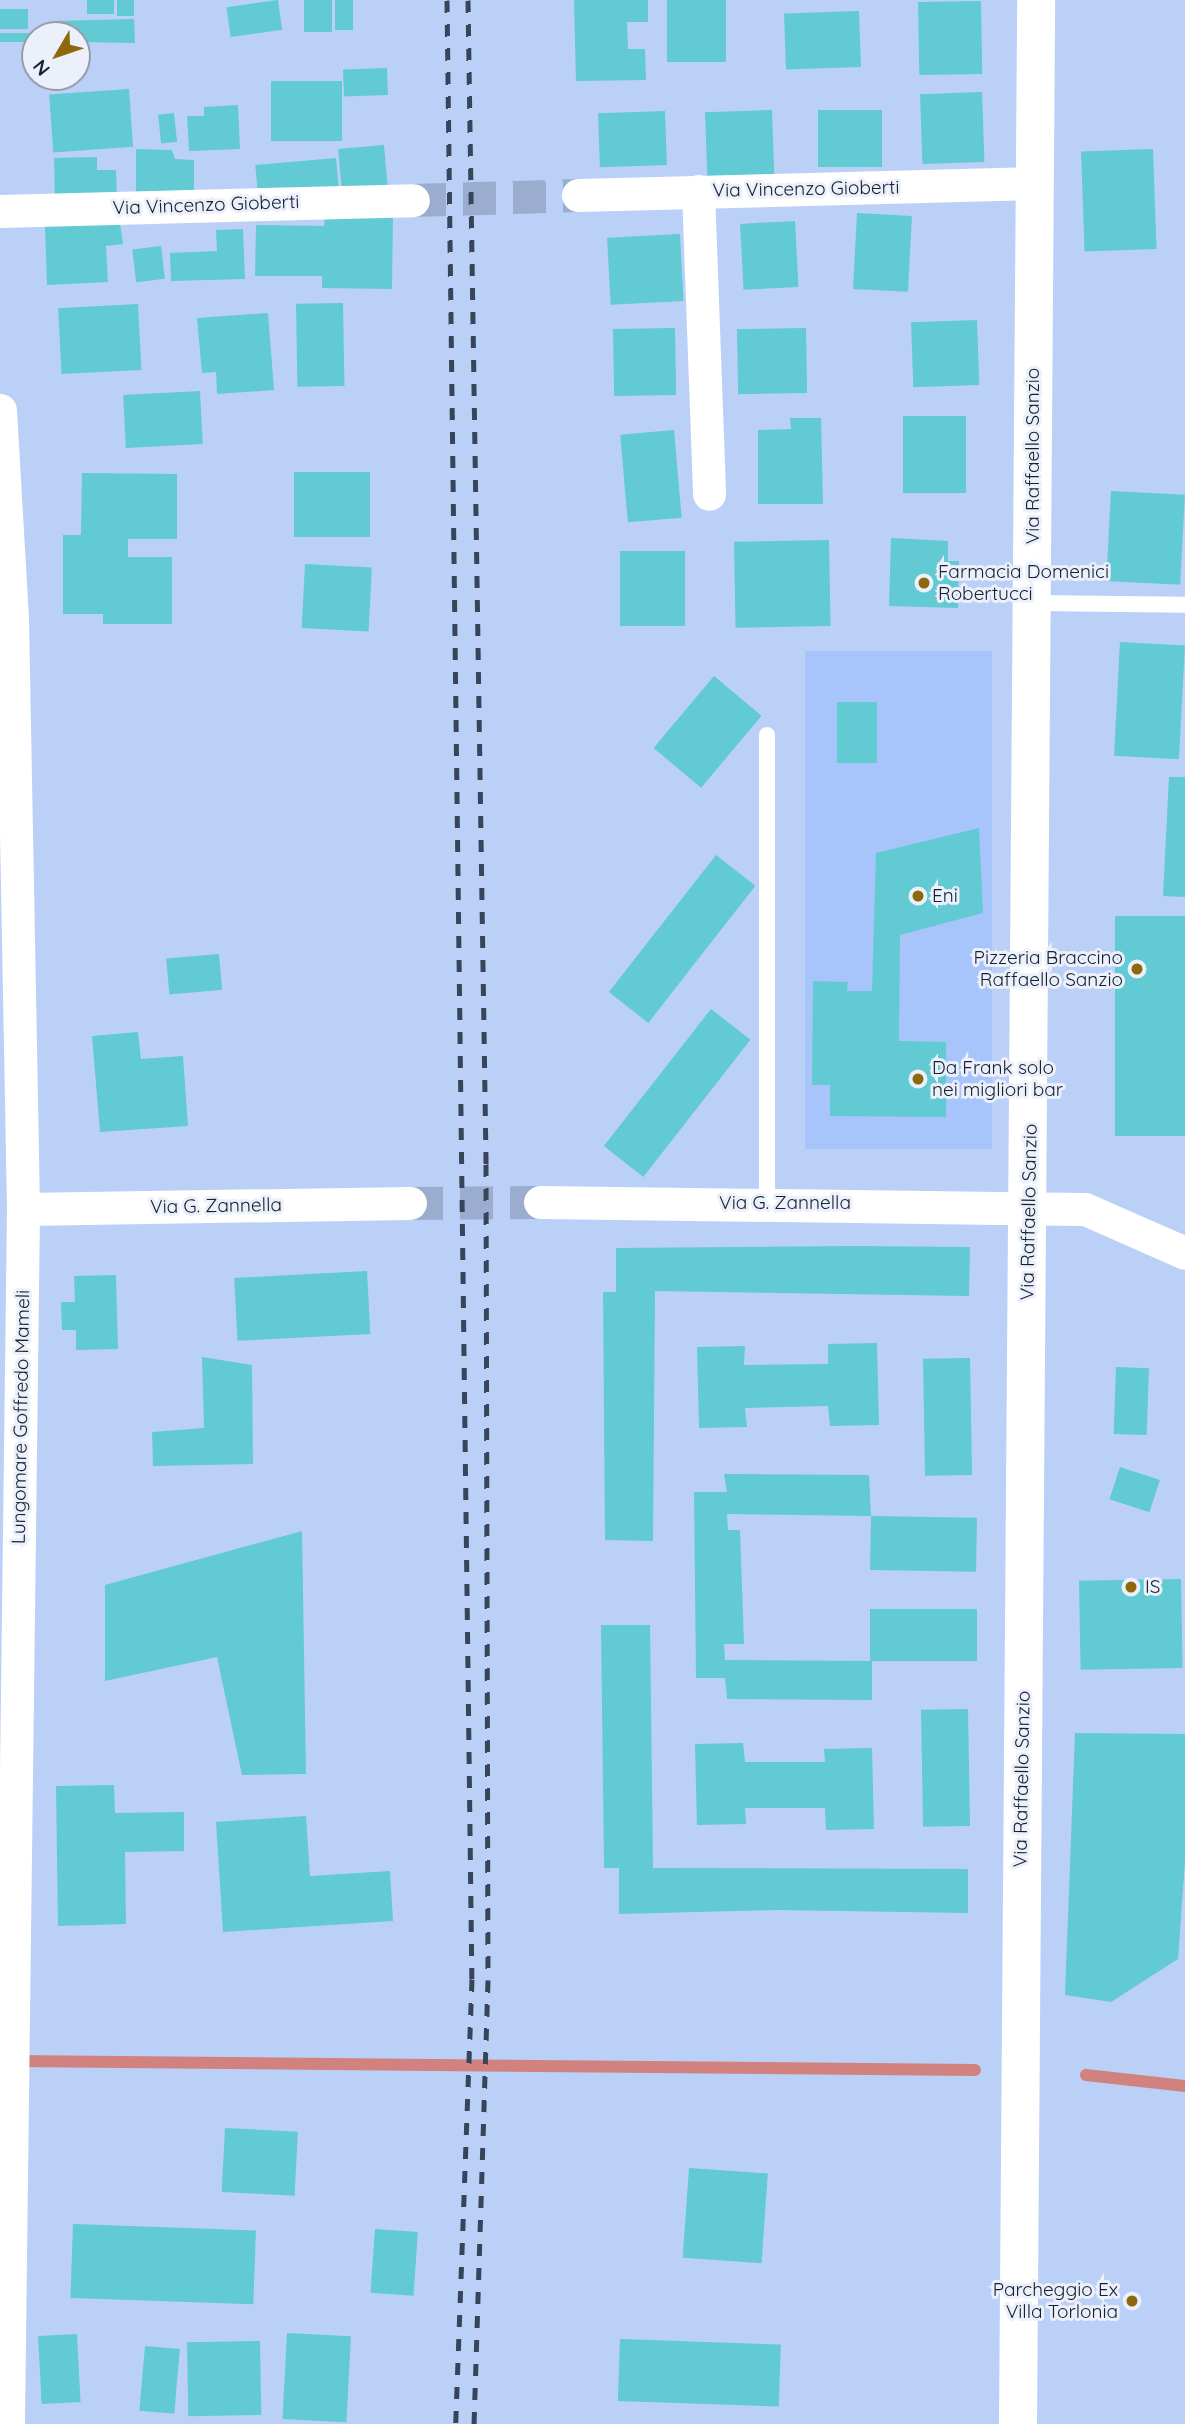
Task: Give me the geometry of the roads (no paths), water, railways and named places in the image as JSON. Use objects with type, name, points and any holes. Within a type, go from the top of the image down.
[{"type":"main road","name":"Via Raffaello Sanzio","points":[[1018,2424],[1020,1983],[1030,1205],[1036,0]]},
{"type":"street","name":"Via Vincenzo Gioberti","points":[[579,195],[1034,183]]},
{"type":"street","points":[[698,191],[709,494]]},
{"type":"street","name":"Via Vincenzo Gioberti","points":[[0,211],[413,200]]},
{"type":"street","name":"Lungomare Goffredo Mameli","points":[[0,410],[12,618],[23,1209],[16,1973],[8,2424]]},
{"type":"street","name":"Via G. Zannella","points":[[540,1202],[1030,1205],[1085,1209],[1185,1252]]},
{"type":"street","name":"Via G. Zannella","points":[[23,1209],[410,1203]]},
{"type":"lane","points":[[1032,603],[1185,604]]},
{"type":"lane","points":[[766,735],[767,1203]]},
{"type":"waterway","points":[[13,2061],[975,2070]]},
{"type":"waterway","points":[[1086,2075],[1185,2086]]},
{"type":"tunnel","points":[[413,200],[578,195]]},
{"type":"tunnel","points":[[410,1203],[540,1202]]},
{"type":"railway","points":[[447,0],[472,1979],[456,2424]]},
{"type":"railway","points":[[468,0],[486,1164],[488,1980],[474,2424]]},
{"type":"place","name":"Farmacia Domenici Robertucci","points":[[924,583]]},
{"type":"place","name":"Eni","points":[[918,896]]},
{"type":"place","name":"Pizzeria Braccino Raffaello Sanzio","points":[[1137,969]]},
{"type":"place","name":"Da Frank solo nei migliori bar","points":[[918,1079]]},
{"type":"place","name":"IS","points":[[1131,1587]]},
{"type":"place","name":"Parcheggio Ex Villa Torlonia","points":[[1132,2301]]}]
